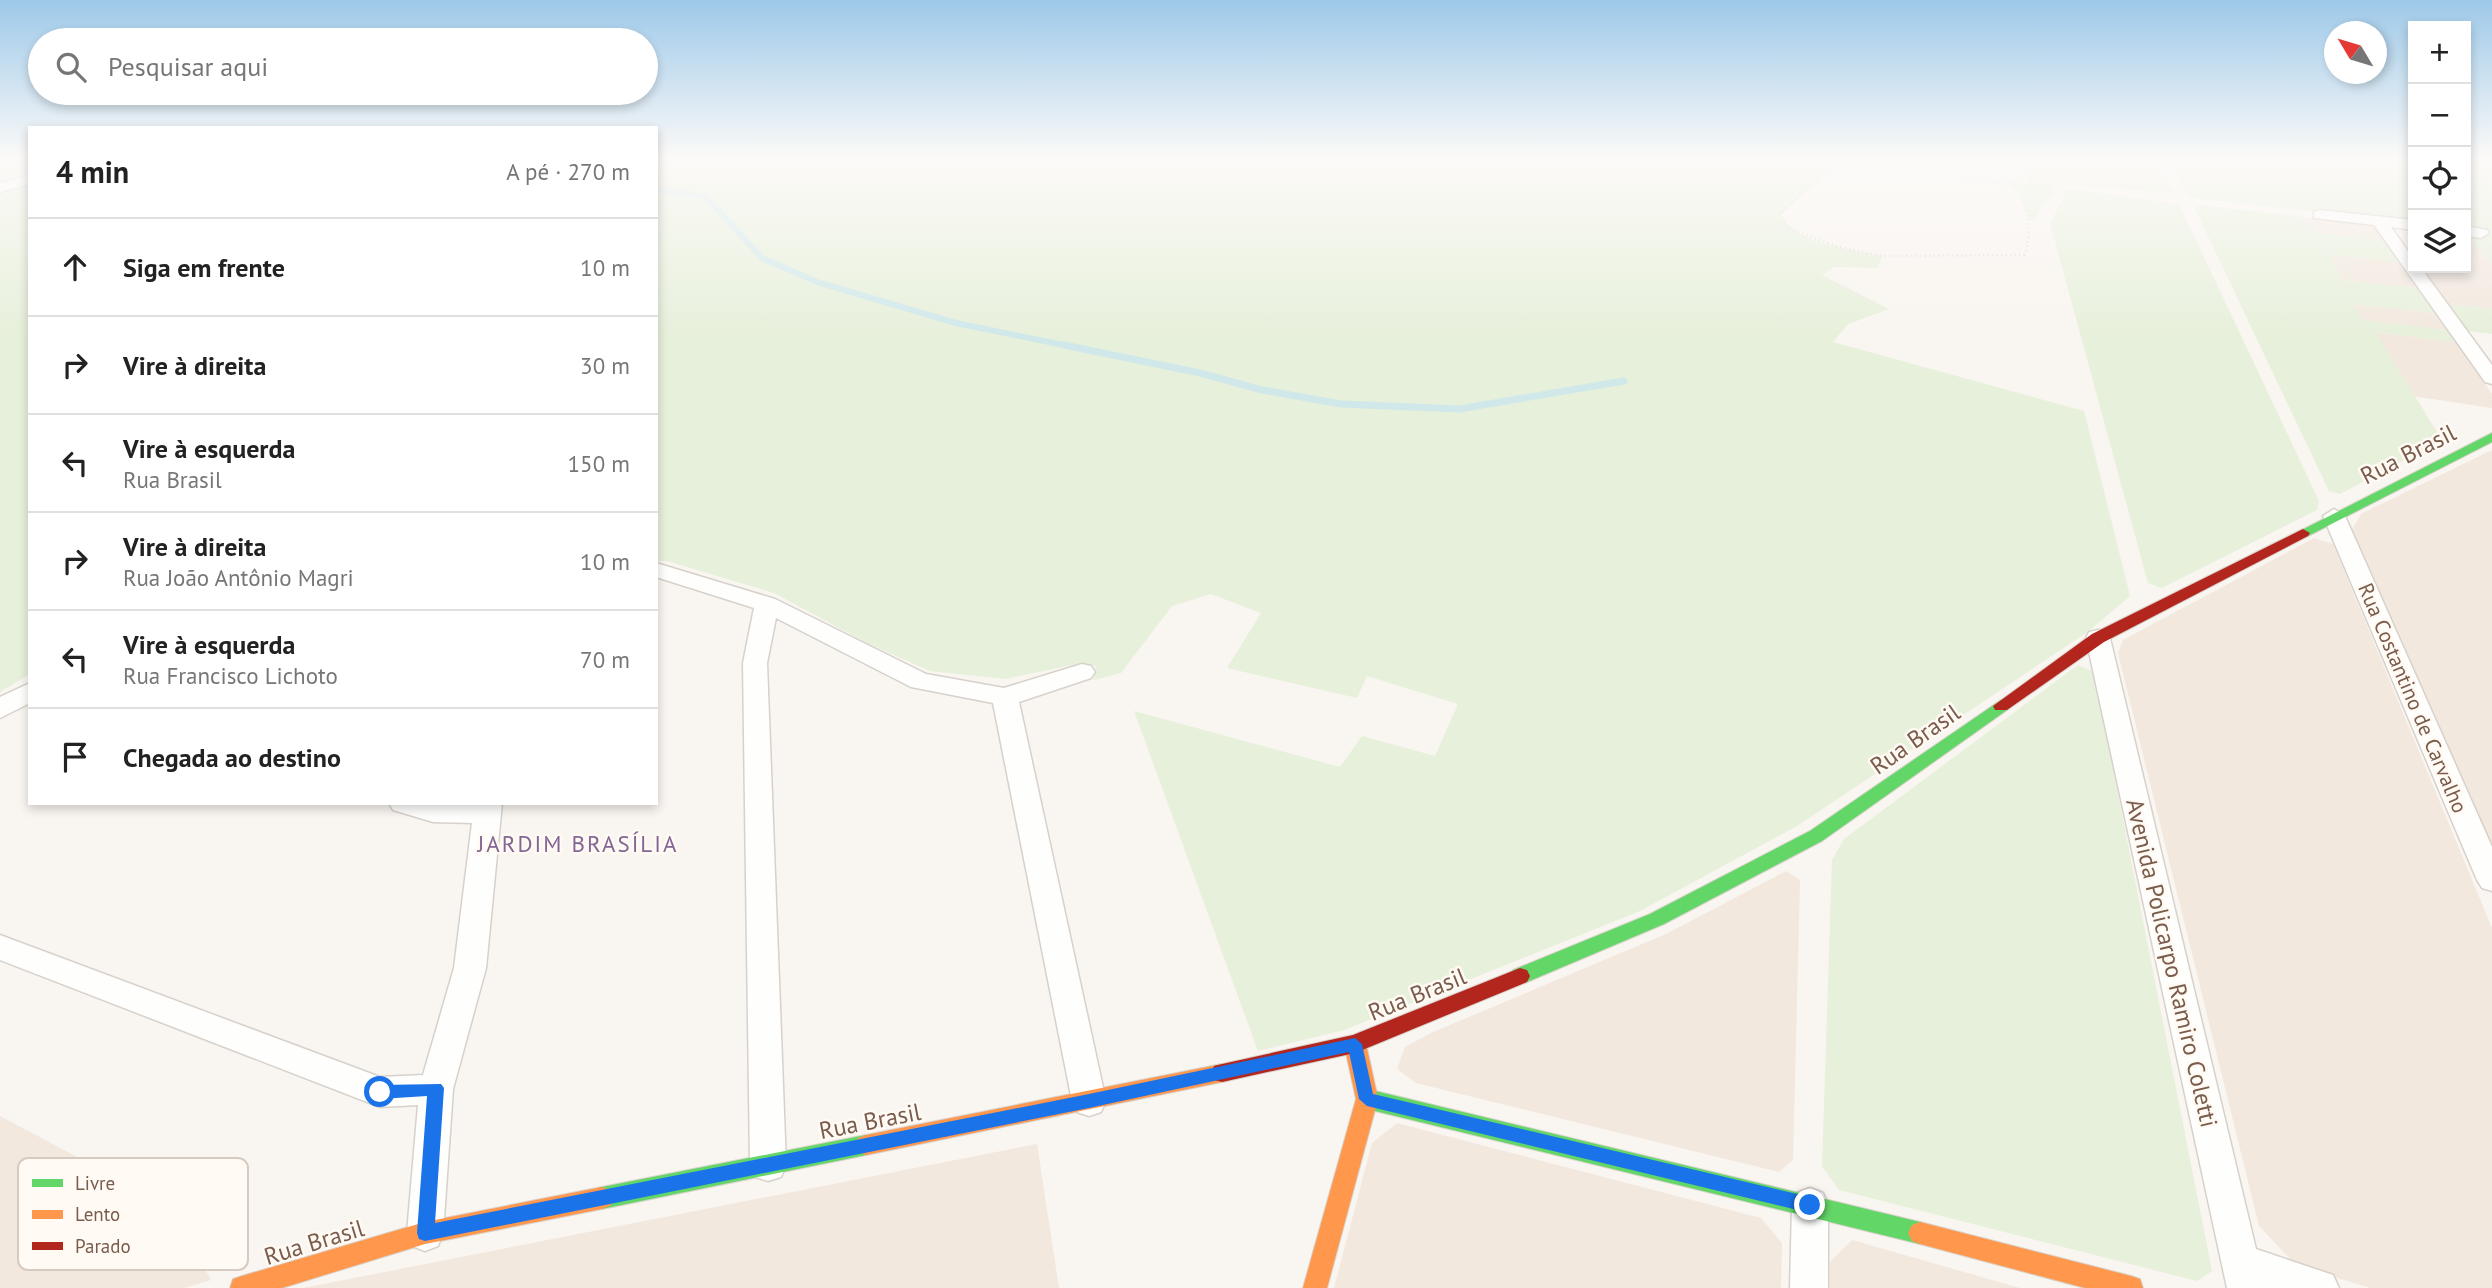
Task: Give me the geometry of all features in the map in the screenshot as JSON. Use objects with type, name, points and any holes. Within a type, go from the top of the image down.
[{"type":"street","points":[[2337,217],[2408,225]]},
{"type":"street","points":[[2379,222],[2492,378]]},
{"type":"street","name":"Rua Brasil","points":[[242,1288],[425,1233],[1089,1101],[1355,1044],[1657,919],[1816,836],[2098,638],[2492,437]]},
{"type":"street","name":"Rua Costantino de Carvalho","points":[[2334,516],[2492,880]]},
{"type":"street","points":[[658,571],[767,604],[920,681],[1005,697],[1082,671]]},
{"type":"street","points":[[767,604],[755,663],[768,1165]]},
{"type":"street","name":"Avenida Policarpo Ramiro Coletti","points":[[2098,638],[2243,1276]]},
{"type":"street","points":[[0,709],[28,693]]},
{"type":"street","points":[[1005,697],[1089,1101]]},
{"type":"street","points":[[410,805],[433,812],[487,808],[470,968],[436,1088],[425,1233]]},
{"type":"street","points":[[0,947],[380,1092],[436,1088]]},
{"type":"street","points":[[1315,1288],[1367,1099],[1355,1044]]},
{"type":"street","points":[[1367,1099],[1810,1205],[2131,1288]]},
{"type":"street","points":[[1809,1288],[1810,1205]]},
{"type":"street","points":[[2243,1276],[2320,1288]]},
{"type":"path","points":[[1781,217],[1788,228],[1839,247],[1882,256],[2024,255],[2029,245],[2028,217]]},
{"type":"shaded area","points":[[2304,217],[2361,223],[2375,228],[2384,240],[2313,232]]},
{"type":"shaded area","points":[[2471,240],[2492,264],[2492,309],[2448,304],[2426,273],[2471,273]]},
{"type":"shaded area","points":[[2328,254],[2400,262],[2418,288],[2342,280]]},
{"type":"shaded area","points":[[2352,304],[2435,313],[2447,330],[2363,321]]},
{"type":"shaded area","points":[[2374,332],[2456,342],[2492,394],[2492,408],[2412,396]]},
{"type":"shaded area","points":[[2492,450],[2492,848],[2350,533],[2361,514]]},
{"type":"shaded area","points":[[2314,538],[2333,544],[2492,928],[2492,1288],[2370,1288],[2296,1265],[2259,1226],[2118,653],[2123,640]]},
{"type":"shaded area","points":[[1786,871],[1800,880],[1793,1160],[1779,1172],[1416,1083],[1397,1069],[1405,1047],[1431,1033],[1666,934]]},
{"type":"shaded area","points":[[0,1116],[79,1158],[18,1158],[18,1270],[205,1270],[211,1280],[184,1288],[0,1288]]},
{"type":"shaded area","points":[[1397,1123],[1761,1218],[1782,1243],[1781,1288],[1334,1288],[1372,1143]]},
{"type":"shaded area","points":[[1037,1144],[1059,1288],[303,1288]]},
{"type":"shaded area","points":[[1852,1240],[2020,1288],[1830,1288],[1830,1262]]},
{"type":"green space","points":[[0,217],[28,217],[28,675],[0,692]]},
{"type":"green space","points":[[658,217],[1782,217],[1788,225],[1811,239],[1882,256],[1878,268],[1834,267],[1822,275],[1889,309],[1848,324],[1833,342],[2084,411],[2130,596],[2089,631],[1797,826],[1640,911],[1344,1030],[1258,1051],[1134,711],[1340,767],[1362,736],[1435,756],[1458,704],[1367,676],[1357,698],[1227,668],[1261,613],[1211,594],[1172,606],[1121,673],[1094,680],[1096,666],[1082,663],[1005,679],[930,671],[869,644],[774,593],[667,561],[658,561]]},
{"type":"green space","points":[[2053,217],[2185,217],[2319,501],[2317,510],[2162,588],[2148,583],[2050,223]]},
{"type":"green space","points":[[2199,217],[2304,217],[2313,232],[2384,240],[2400,262],[2329,255],[2342,280],[2418,288],[2435,313],[2353,304],[2363,320],[2447,330],[2456,342],[2375,332],[2442,440],[2340,494],[2329,491]]},
{"type":"green space","points":[[2361,217],[2408,217],[2408,222]]},
{"type":"green space","points":[[2471,217],[2492,217],[2492,264],[2471,240],[2471,234],[2488,234],[2471,229]]},
{"type":"green space","points":[[2448,304],[2492,309],[2492,334],[2467,331]]},
{"type":"green space","points":[[2078,665],[2094,672],[2212,1271],[2197,1281],[1839,1190],[1822,1166],[1832,860],[1844,839]]},
{"type":"waterway","points":[[724,217],[762,258],[817,282],[956,323],[1073,347]]},
{"type":"waterway","points":[[1064,345],[1200,373],[1262,390],[1341,404],[1459,409],[1624,381]]},
{"type":"traffic: fast","points":[[2303,533],[2492,437]]},
{"type":"traffic: fast","points":[[1520,976],[1657,919],[1816,836],[2001,706]]},
{"type":"traffic: fast","points":[[1367,1099],[1920,1233]]},
{"type":"traffic: fast","points":[[602,1198],[866,1145]]},
{"type":"traffic: slow","points":[[1315,1288],[1367,1099],[1355,1044]]},
{"type":"traffic: slow","points":[[866,1145],[1222,1073]]},
{"type":"traffic: slow","points":[[242,1288],[425,1233],[602,1198]]},
{"type":"traffic: slow","points":[[1920,1233],[2131,1288]]},
{"type":"traffic: jam","points":[[2001,706],[2098,638],[2303,533]]},
{"type":"traffic: jam","points":[[1222,1073],[1355,1044],[1520,976]]},
{"type":"district","name":"JARDIM BRASÍLIA","points":[[578,843]]},
{"type":"route","points":[[380,1092],[436,1088],[425,1233],[1089,1101],[1355,1044],[1367,1099],[1810,1205]]}]
